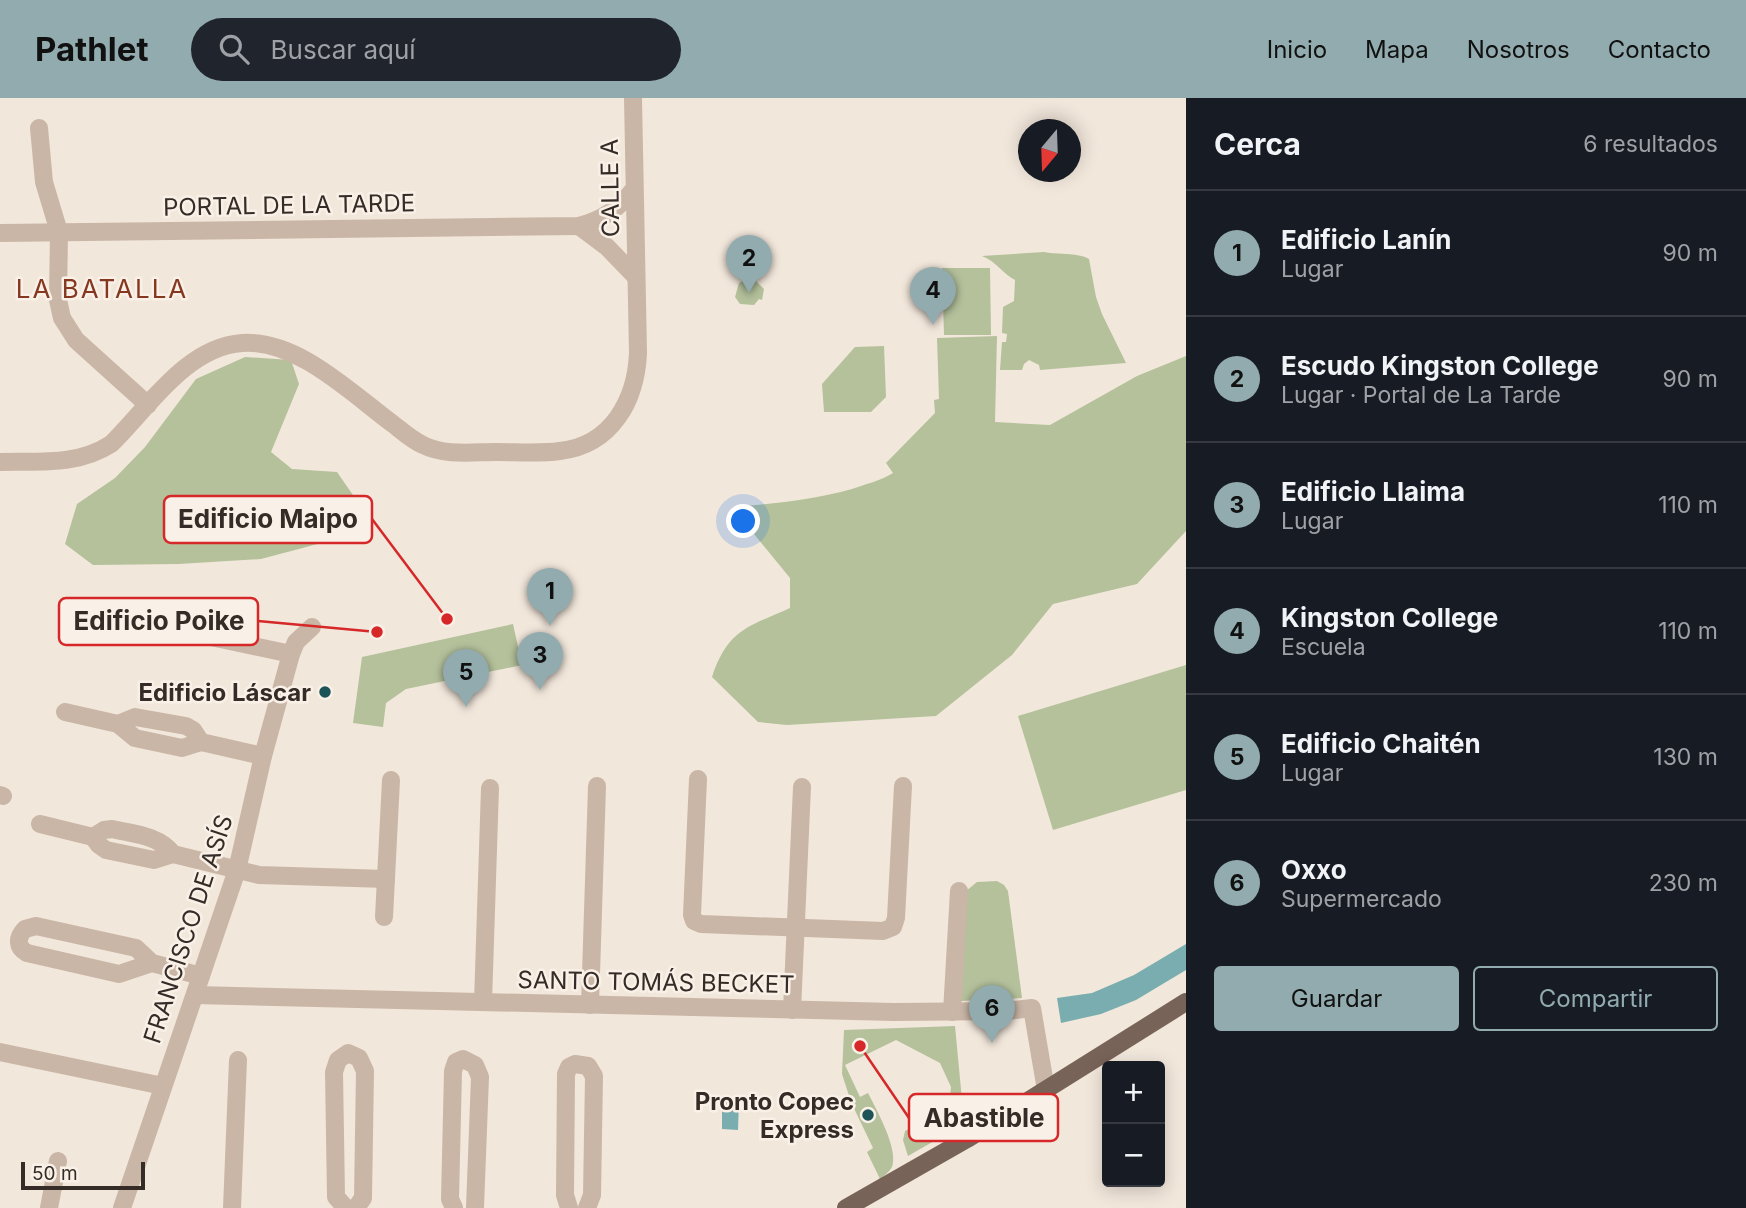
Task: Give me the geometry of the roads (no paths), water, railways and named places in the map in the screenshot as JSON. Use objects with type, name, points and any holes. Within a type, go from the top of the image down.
[{"type":"main road","points":[[846,1208],[878,1192],[1186,1002]]},
{"type":"street","name":"CALLE A","points":[[633,98],[636,277]]},
{"type":"street","points":[[38,128],[44,182],[59,232],[58,300],[65,326],[76,341],[148,405]]},
{"type":"street","name":"PORTAL DE LA TARDE","points":[[0,233],[579,226],[614,211],[634,189]]},
{"type":"street","points":[[0,461],[64,461],[88,456],[111,444],[184,369],[205,353],[239,343],[263,344],[288,351],[315,366],[410,437],[431,449],[455,452],[569,450],[589,442],[611,425],[621,413],[633,389],[638,352],[636,277],[607,247],[579,226]]},
{"type":"street","points":[[94,612],[291,654]]},
{"type":"street","name":"FRANCISCO DE ASÍS","points":[[122,1208],[237,870],[263,756],[291,654],[296,642],[312,627]]},
{"type":"street","points":[[65,712],[118,724],[135,717],[186,726],[193,730],[201,742],[263,756]]},
{"type":"street","points":[[698,779],[692,915],[694,921],[883,931],[892,928],[896,918],[903,786]]},
{"type":"street","points":[[384,917],[391,780]]},
{"type":"street","points":[[590,1005],[597,786]]},
{"type":"street","points":[[792,1010],[802,787]]},
{"type":"street","points":[[483,1002],[490,788]]},
{"type":"street","points":[[40,824],[93,837],[106,850],[154,860],[173,853],[268,876],[386,879]]},
{"type":"street","points":[[952,1012],[959,891]]},
{"type":"street","points":[[152,963],[119,974],[26,953],[20,948],[19,940],[25,929],[36,926],[136,948],[152,963],[201,976]]},
{"type":"street","name":"SANTO TOMÁS BECKET","points":[[195,995],[792,1010],[952,1012],[1032,1008],[1046,1090]]},
{"type":"street","points":[[0,1052],[163,1086]]},
{"type":"street","points":[[348,1053],[359,1058],[365,1071],[363,1198],[355,1207],[336,1197],[334,1072],[338,1060],[348,1053]]},
{"type":"street","points":[[454,1208],[450,1199],[453,1071],[456,1062],[463,1059],[475,1065],[480,1077],[475,1208]]},
{"type":"street","points":[[232,1208],[238,1060]]},
{"type":"street","points":[[569,1208],[565,1195],[566,1074],[569,1067],[575,1064],[588,1066],[594,1076],[592,1195],[587,1208]]},
{"type":"street","points":[[49,1208],[58,1161]]},
{"type":"water","points":[[1186,944],[1186,970],[1136,1000],[1101,1014],[1061,1023],[1057,998],[1092,993],[1134,975]]},
{"type":"water","points":[[722,1098],[739,1099],[738,1130],[722,1129]]},
{"type":"place","name":"Escudo Kingston College","points":[[749,293]]},
{"type":"place","name":"Kingston College","points":[[933,325]]},
{"type":"place","name":"Edificio Maipo","points":[[447,619]]},
{"type":"place","name":"Edificio Lanín","points":[[550,626]]},
{"type":"place","name":"Edificio Poike","points":[[377,632]]},
{"type":"place","name":"Edificio Llaima","points":[[540,690]]},
{"type":"place","name":"Edificio Láscar","points":[[325,692]]},
{"type":"place","name":"Edificio Chaitén","points":[[466,707]]},
{"type":"place","name":"Oxxo","points":[[992,1043]]},
{"type":"place","name":"Abastible","points":[[860,1046]]},
{"type":"place","name":"Pronto Copec Express","points":[[868,1115]]},
{"type":"district","name":"LA BATALLA","points":[[102,288]]}]
